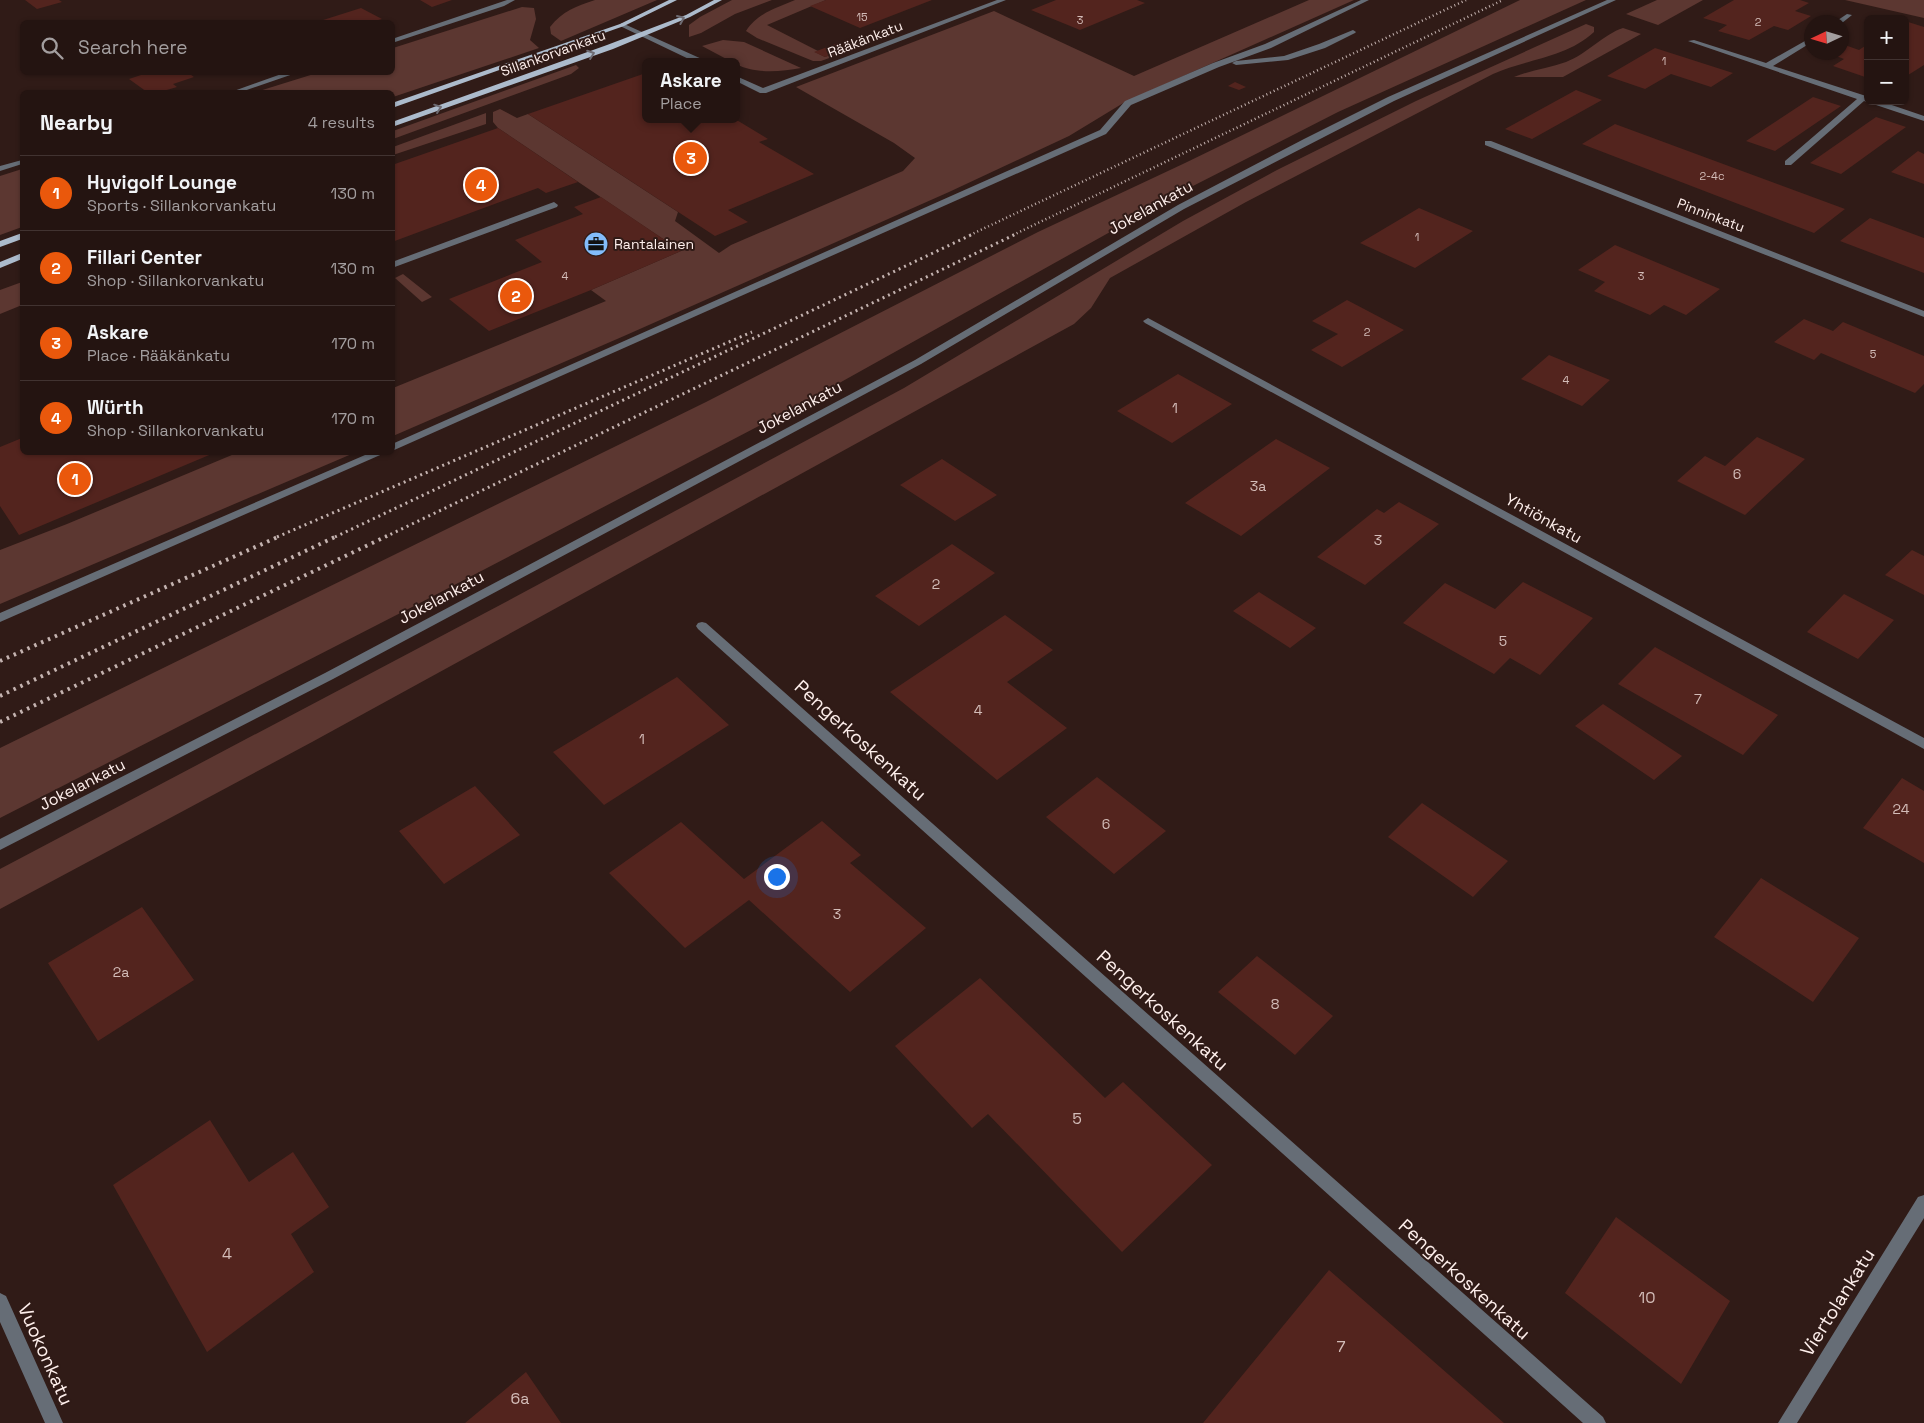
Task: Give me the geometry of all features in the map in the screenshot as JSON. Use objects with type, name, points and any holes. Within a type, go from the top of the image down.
[{"type":"main road","name":"Sillankorvankatu","points":[[395,105],[622,25],[674,0]]},
{"type":"main road","name":"Sillankorvankatu","points":[[395,124],[642,34],[688,16],[719,0]]},
{"type":"main road","points":[[0,244],[20,237]]},
{"type":"main road","points":[[0,264],[20,257]]},
{"type":"street","points":[[395,40],[512,0]]},
{"type":"street","name":"Rääkänkatu","points":[[740,80],[763,91],[1003,0]]},
{"type":"street","points":[[395,447],[1103,132],[1128,103],[1216,65],[1268,46],[1366,0]]},
{"type":"street","name":"Jokelankatu","points":[[0,845],[329,676],[918,362],[1173,212],[1298,146],[1391,99],[1613,0]]},
{"type":"street","points":[[622,25],[693,58]]},
{"type":"street","points":[[1216,65],[1285,58],[1322,46],[1353,32]]},
{"type":"street","points":[[1692,41],[1864,98]]},
{"type":"street","points":[[1767,66],[1804,44]]},
{"type":"street","points":[[240,90],[287,75]]},
{"type":"street","points":[[1788,163],[1864,101]]},
{"type":"street","points":[[1884,105],[1924,119]]},
{"type":"street","name":"Pinninkatu","points":[[1488,143],[1924,314]]},
{"type":"street","points":[[0,169],[20,163]]},
{"type":"street","points":[[395,264],[554,205]]},
{"type":"street","name":"Yhtiönkatu","points":[[1148,321],[1924,744]]},
{"type":"street","points":[[0,618],[375,455]]},
{"type":"street","name":"Pengerkoskenkatu","points":[[702,626],[1597,1423]]},
{"type":"street","name":"Viertolankatu","points":[[1787,1423],[1924,1203]]},
{"type":"street","name":"Vuokonkatu","points":[[0,1302],[54,1423]]},
{"type":"shaded area","points":[[595,0],[657,0],[561,41],[551,34],[550,27],[565,13]]},
{"type":"shaded area","points":[[732,0],[772,0],[735,14],[701,33],[689,37],[689,25]]},
{"type":"shaded area","points":[[795,0],[826,0],[767,25],[818,51],[815,52],[825,57],[848,48],[851,50],[821,61],[813,61],[757,38],[746,31],[762,15]]},
{"type":"shaded area","points":[[1309,0],[1354,0],[1125,102],[1069,136],[949,192],[395,435],[395,387],[606,301],[591,290],[681,251],[498,128],[493,122],[493,112],[500,109],[517,118],[528,114],[678,212],[675,221],[719,253],[731,245],[903,171],[915,158],[894,143],[796,87],[994,11],[1134,76]]},
{"type":"shaded area","points":[[1520,0],[1586,0],[1338,112],[1189,188],[816,396],[416,605],[0,818],[0,748],[706,402],[1038,232],[1185,163]]},
{"type":"shaded area","points":[[1657,0],[1703,0],[1658,25],[1626,14]]},
{"type":"shaded area","points":[[1845,0],[1924,0],[1924,18]]},
{"type":"shaded area","points":[[522,7],[534,8],[536,19],[530,40],[539,48],[395,96],[395,90],[262,90],[311,75],[395,75],[395,47]]},
{"type":"shaded area","points":[[1586,24],[1594,27],[1594,32],[1583,41],[1558,53],[1493,74],[1246,202],[1110,278],[1091,308],[1074,324],[312,742],[0,909],[0,869],[502,604],[904,388],[1183,221],[1277,170],[1416,101]]},
{"type":"shaded area","points":[[1623,28],[1641,34],[1563,77],[1514,77],[1566,62]]},
{"type":"shaded area","points":[[723,40],[744,42],[801,68],[759,71],[740,66],[740,58],[724,58],[702,46]]},
{"type":"shaded area","points":[[576,65],[579,68],[571,74],[395,138],[395,130]]},
{"type":"shaded area","points":[[486,113],[486,124],[395,154],[395,146]]},
{"type":"shaded area","points":[[20,170],[20,228],[0,235],[0,176]]},
{"type":"shaded area","points":[[403,274],[432,297],[422,302],[395,278]]},
{"type":"shaded area","points":[[20,283],[20,306],[0,314],[0,290]]},
{"type":"shaded area","points":[[232,455],[349,455],[0,604],[0,550]]},
{"type":"building","points":[[25,0],[59,0],[62,2],[37,9]]},
{"type":"building","points":[[420,0],[452,0],[432,7]]},
{"type":"building","points":[[826,0],[932,0],[860,28],[810,6]]},
{"type":"building","points":[[1056,0],[1137,0],[1145,3],[1080,30],[1031,10]]},
{"type":"building","points":[[1734,0],[1800,0],[1809,3],[1795,11],[1808,15],[1804,15],[1804,20],[1788,30],[1774,26],[1749,40],[1718,31],[1727,25],[1703,18]]},
{"type":"building","points":[[361,8],[382,19],[378,20],[323,20]]},
{"type":"building","points":[[1909,22],[1924,27],[1924,65],[1909,74]]},
{"type":"building","points":[[838,43],[848,48],[825,57],[814,52]]},
{"type":"building","points":[[1849,46],[1859,50],[1864,47],[1864,77],[1833,66],[1842,60],[1849,60]]},
{"type":"building","points":[[1655,48],[1733,73],[1711,87],[1671,74],[1645,89],[1607,76]]},
{"type":"building","points":[[642,74],[642,123],[740,122],[768,139],[759,142],[814,174],[728,210],[748,222],[715,236],[528,114]]},
{"type":"building","points":[[141,75],[191,75],[194,77],[173,84],[177,87],[167,90],[144,90],[129,79]]},
{"type":"building","points":[[1235,82],[1246,87],[1239,90],[1228,86]]},
{"type":"building","points":[[1576,90],[1602,100],[1532,139],[1505,129]]},
{"type":"building","points":[[1813,97],[1841,106],[1775,151],[1746,141]]},
{"type":"building","points":[[1876,117],[1906,127],[1841,174],[1810,163]]},
{"type":"building","points":[[1615,124],[1845,209],[1814,233],[1582,144]]},
{"type":"building","points":[[498,128],[578,182],[546,193],[538,188],[395,241],[395,164]]},
{"type":"building","points":[[1918,151],[1924,154],[1924,184],[1891,172]]},
{"type":"building","points":[[601,197],[681,251],[489,331],[449,299],[542,262],[515,240],[583,214],[574,207]]},
{"type":"building","points":[[1419,208],[1473,231],[1415,268],[1360,243]]},
{"type":"building","points":[[1870,218],[1924,238],[1924,273],[1840,241]]},
{"type":"building","points":[[1615,245],[1720,289],[1686,315],[1664,305],[1650,315],[1594,291],[1605,282],[1578,270]]},
{"type":"building","points":[[1347,300],[1404,330],[1342,367],[1311,350],[1338,334],[1312,321]]},
{"type":"building","points":[[1804,319],[1833,331],[1843,322],[1924,356],[1924,384],[1915,393],[1821,353],[1814,360],[1774,342]]},
{"type":"building","points":[[1549,355],[1610,380],[1582,406],[1521,379]]},
{"type":"building","points":[[1178,374],[1232,404],[1172,443],[1117,411]]},
{"type":"building","points":[[1757,437],[1805,459],[1745,515],[1677,481],[1705,456],[1725,466]]},
{"type":"building","points":[[20,439],[20,455],[209,455],[19,535],[0,506],[0,447]]},
{"type":"building","points":[[1276,439],[1330,468],[1241,536],[1185,503]]},
{"type":"building","points":[[942,459],[997,495],[955,521],[900,485]]},
{"type":"building","points":[[1399,502],[1439,524],[1365,585],[1317,557],[1377,509],[1384,513]]},
{"type":"building","points":[[952,544],[995,573],[919,626],[875,596]]},
{"type":"building","points":[[1912,550],[1924,556],[1924,595],[1885,575]]},
{"type":"building","points":[[1523,582],[1593,618],[1540,675],[1510,658],[1494,674],[1403,623],[1445,583],[1495,609]]},
{"type":"building","points":[[1259,592],[1316,628],[1290,648],[1233,611]]},
{"type":"building","points":[[1844,594],[1894,620],[1858,659],[1807,632]]},
{"type":"building","points":[[1005,615],[1053,650],[1007,682],[1067,728],[997,780],[890,692]]},
{"type":"building","points":[[1655,647],[1778,715],[1743,755],[1618,684]]},
{"type":"building","points":[[677,677],[729,725],[604,805],[553,752]]},
{"type":"building","points":[[1603,704],[1682,756],[1654,780],[1575,726]]},
{"type":"building","points":[[1097,777],[1166,831],[1114,874],[1046,817]]},
{"type":"building","points":[[1902,778],[1924,791],[1924,863],[1863,828]]},
{"type":"building","points":[[475,786],[520,835],[444,884],[399,831]]},
{"type":"building","points":[[1422,803],[1508,861],[1473,897],[1388,837]]},
{"type":"building","points":[[822,821],[861,855],[850,863],[926,928],[850,992],[749,900],[685,948],[609,873],[681,822],[744,879]]},
{"type":"building","points":[[1761,878],[1859,938],[1813,1002],[1714,937]]},
{"type":"building","points":[[142,907],[194,980],[98,1041],[48,963]]},
{"type":"building","points":[[1257,956],[1333,1016],[1295,1055],[1218,992]]},
{"type":"building","points":[[980,978],[1105,1098],[1123,1082],[1212,1165],[1122,1252],[988,1114],[972,1128],[895,1046]]},
{"type":"building","points":[[210,1120],[249,1182],[293,1152],[329,1207],[291,1234],[314,1272],[207,1352],[113,1185]]},
{"type":"building","points":[[1616,1217],[1730,1301],[1681,1384],[1565,1293]]},
{"type":"building","points":[[1329,1270],[1504,1423],[1203,1423]]},
{"type":"building","points":[[526,1372],[561,1423],[465,1423]]},
{"type":"railway","points":[[970,235],[1466,0]]},
{"type":"railway","points":[[1013,235],[1503,0]]},
{"type":"railway","points":[[335,537],[973,234]]},
{"type":"railway","points":[[385,537],[1016,234]]},
{"type":"railway","points":[[277,537],[752,332]]},
{"type":"railway","points":[[0,661],[280,536]]},
{"type":"railway","points":[[0,696],[337,536]]},
{"type":"railway","points":[[0,722],[387,536]]},
{"type":"place","name":"Askare","points":[[691,158]]},
{"type":"place","name":"Würth","points":[[481,185]]},
{"type":"place","name":"Rantalainen","points":[[596,244]]},
{"type":"place","name":"Fillari Center","points":[[516,296]]},
{"type":"place","name":"Hyvigolf Lounge","points":[[75,479]]}]
